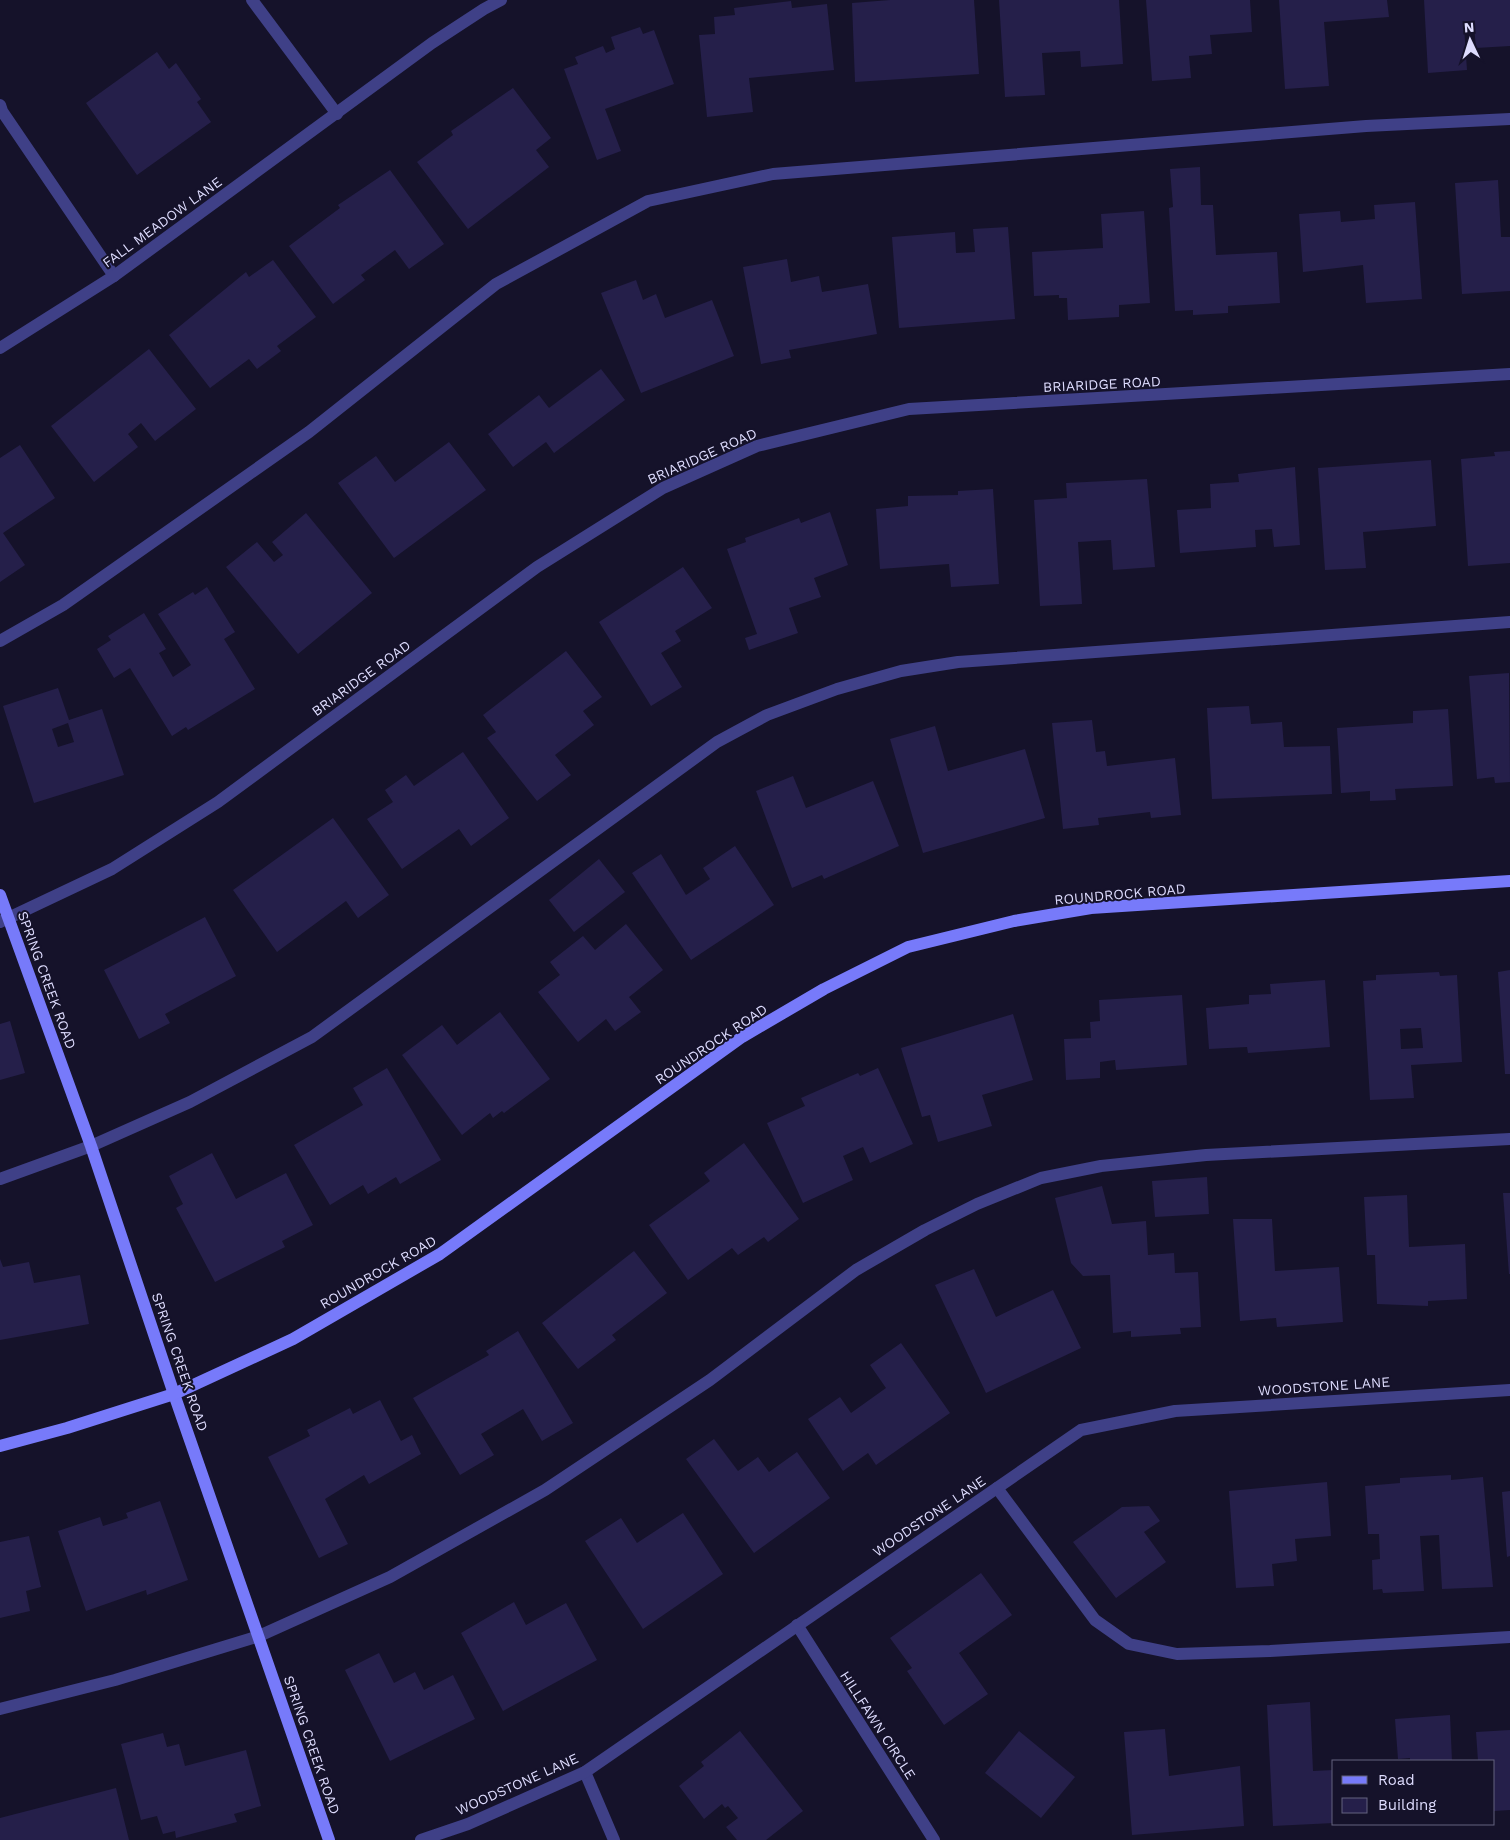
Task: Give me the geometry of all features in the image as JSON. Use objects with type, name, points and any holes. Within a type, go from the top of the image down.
[{"type":"street","points":[[252,0],[338,114]]},
{"type":"street","name":"FALL MEADOW LANE","points":[[0,348],[114,276],[338,114],[432,43],[484,9],[502,0]]},
{"type":"street","points":[[0,105],[8,120],[114,276]]},
{"type":"street","points":[[0,641],[63,606],[310,432],[496,284],[648,201],[774,174],[1366,126],[1510,119]]},
{"type":"street","name":"BRIARIDGE ROAD","points":[[4,921],[112,868],[218,802],[537,567],[662,488],[757,446],[909,409],[1510,374]]},
{"type":"street","points":[[0,1179],[91,1146],[190,1102],[312,1037],[717,742],[767,715],[837,689],[901,671],[958,662],[1510,622]]},
{"type":"street","name":"ROUNDROCK ROAD","points":[[0,1446],[67,1428],[174,1394],[293,1339],[440,1254],[742,1037],[824,989],[908,948],[1014,921],[1091,908],[1510,881]]},
{"type":"street","name":"SPRING CREEK ROAD","points":[[0,895],[4,921],[91,1146],[174,1394],[329,1840]]},
{"type":"street","points":[[0,1709],[115,1680],[258,1636],[390,1577],[545,1490],[710,1380],[856,1270],[925,1230],[977,1204],[1041,1178],[1101,1166],[1206,1155],[1510,1139]]},
{"type":"street","name":"WOODSTONE LANE","points":[[421,1840],[468,1824],[585,1772],[1081,1430],[1175,1411],[1510,1390]]},
{"type":"street","points":[[997,1488],[1094,1620],[1129,1644],[1177,1654],[1270,1652],[1510,1636]]},
{"type":"street","name":"HILLFAWN CIRCLE","points":[[796,1626],[934,1840]]},
{"type":"street","points":[[585,1772],[614,1840]]},
{"type":"building","points":[[890,0],[974,0],[979,74],[855,82],[852,3]]},
{"type":"building","points":[[999,0],[1119,0],[1123,64],[1081,67],[1080,51],[1042,53],[1045,95],[1005,97]]},
{"type":"building","points":[[1146,0],[1250,0],[1252,32],[1210,35],[1212,54],[1189,56],[1191,78],[1152,81]]},
{"type":"building","points":[[1279,0],[1387,0],[1389,17],[1324,22],[1329,86],[1285,89]]},
{"type":"building","points":[[1424,0],[1510,0],[1510,46],[1476,48],[1474,26],[1464,27],[1467,70],[1428,73]]},
{"type":"building","points":[[791,1],[792,8],[827,4],[834,70],[749,78],[753,112],[707,117],[699,35],[715,34],[714,17],[735,15],[734,8]]},
{"type":"building","points":[[640,27],[643,34],[654,30],[674,84],[605,109],[621,151],[597,160],[564,69],[578,64],[575,57],[603,46],[606,53],[615,49],[611,37]]},
{"type":"building","points":[[157,52],[169,69],[176,63],[201,99],[197,102],[211,122],[137,175],[86,103]]},
{"type":"building","points":[[513,88],[551,138],[536,150],[549,167],[468,229],[417,162],[453,135],[451,131]]},
{"type":"building","points":[[1200,167],[1201,205],[1213,205],[1216,255],[1277,252],[1280,303],[1228,306],[1228,313],[1193,315],[1193,310],[1175,311],[1169,208],[1173,207],[1170,169]]},
{"type":"building","points":[[390,170],[444,244],[409,269],[395,250],[361,275],[365,280],[333,304],[289,246],[340,208],[338,205]]},
{"type":"building","points":[[1498,180],[1501,237],[1510,237],[1510,291],[1462,294],[1455,183]]},
{"type":"building","points":[[1415,202],[1422,299],[1366,303],[1363,265],[1303,272],[1299,214],[1340,211],[1341,222],[1375,219],[1374,205]]},
{"type":"building","points":[[1144,211],[1150,303],[1119,305],[1119,317],[1068,320],[1067,298],[1059,298],[1059,295],[1034,296],[1032,252],[1103,248],[1101,214]]},
{"type":"building","points":[[1008,227],[1015,319],[899,328],[892,237],[955,232],[956,253],[975,252],[973,229]]},
{"type":"building","points":[[787,259],[791,282],[819,276],[822,292],[868,284],[877,334],[789,350],[791,358],[761,364],[743,267]]},
{"type":"building","points":[[273,260],[316,317],[277,346],[281,351],[257,369],[249,359],[210,388],[169,335],[246,272],[249,277]]},
{"type":"building","points":[[636,280],[643,300],[656,294],[665,318],[712,300],[734,356],[641,393],[601,293]]},
{"type":"building","points":[[149,349],[196,409],[155,441],[141,423],[128,434],[138,447],[94,482],[51,426]]},
{"type":"building","points":[[601,369],[625,400],[554,453],[546,442],[513,467],[488,434],[539,395],[549,408]]},
{"type":"building","points":[[449,442],[486,490],[394,558],[338,483],[376,456],[395,482]]},
{"type":"building","points":[[20,445],[55,498],[3,533],[25,565],[0,582],[0,458]]},
{"type":"building","points":[[1510,451],[1510,563],[1468,566],[1461,459],[1495,456],[1494,452]]},
{"type":"building","points":[[1431,460],[1436,526],[1363,532],[1366,568],[1325,570],[1318,468]]},
{"type":"building","points":[[1295,467],[1300,545],[1274,547],[1272,529],[1255,530],[1256,547],[1180,553],[1177,510],[1211,508],[1210,484],[1239,482],[1238,474]]},
{"type":"building","points":[[1147,479],[1155,567],[1113,570],[1111,540],[1078,542],[1082,604],[1040,606],[1034,500],[1067,498],[1066,483]]},
{"type":"building","points":[[993,489],[999,584],[951,587],[949,564],[880,569],[876,509],[908,506],[908,496],[958,495],[958,491]]},
{"type":"building","points":[[830,512],[848,565],[814,578],[821,597],[789,608],[798,633],[749,650],[745,638],[757,634],[727,549],[746,542],[745,538],[799,518],[801,523]]},
{"type":"building","points":[[306,513],[372,593],[298,654],[226,567],[257,542],[274,562],[283,555],[272,542]]},
{"type":"building","points":[[683,567],[712,608],[675,631],[681,641],[661,653],[682,687],[651,706],[599,622]]},
{"type":"building","points":[[207,587],[235,632],[224,639],[255,689],[188,730],[186,727],[172,736],[130,668],[114,678],[97,649],[111,640],[108,636],[144,613],[166,649],[159,653],[173,677],[191,665],[158,614],[193,592],[195,595]]},
{"type":"building","points":[[566,651],[602,697],[583,711],[594,725],[555,755],[571,775],[537,801],[487,738],[496,732],[483,715]]},
{"type":"building","points":[[1509,673],[1510,782],[1495,783],[1494,777],[1477,779],[1469,676]]},
{"type":"building","points":[[58,688],[69,720],[102,709],[124,775],[34,803],[3,706]],"holes":[[[68,723],[74,742],[58,747],[52,729]]]},
{"type":"building","points":[[1249,706],[1251,724],[1282,722],[1284,747],[1330,746],[1332,794],[1212,799],[1207,708]]},
{"type":"building","points":[[1448,709],[1453,786],[1395,789],[1396,800],[1370,801],[1370,791],[1341,793],[1337,728],[1413,723],[1413,711]]},
{"type":"building","points":[[1092,720],[1096,752],[1105,751],[1107,766],[1175,758],[1181,815],[1151,818],[1150,812],[1098,818],[1099,825],[1063,829],[1052,723]]},
{"type":"building","points":[[935,726],[948,771],[1025,749],[1045,818],[923,853],[890,739]]},
{"type":"building","points":[[463,752],[509,818],[471,846],[459,829],[402,869],[367,819],[393,802],[385,790],[406,775],[414,786]]},
{"type":"building","points":[[793,776],[806,808],[873,781],[899,846],[824,879],[822,875],[792,888],[756,791]]},
{"type":"building","points":[[333,818],[389,895],[358,918],[346,901],[277,952],[233,890]]},
{"type":"building","points":[[735,846],[774,905],[691,960],[632,873],[661,854],[686,895],[710,879],[703,868]]},
{"type":"building","points":[[599,859],[625,892],[574,932],[549,900]]},
{"type":"building","points":[[205,917],[236,976],[165,1014],[170,1023],[139,1039],[104,970]]},
{"type":"building","points":[[626,924],[663,970],[629,997],[641,1012],[615,1031],[606,1019],[578,1042],[538,992],[560,975],[550,962],[583,936],[595,950]]},
{"type":"building","points":[[1510,970],[1510,1074],[1505,1074],[1498,972]]},
{"type":"building","points":[[1439,972],[1440,976],[1457,975],[1462,1062],[1411,1065],[1414,1098],[1370,1100],[1363,981],[1376,980],[1376,975]],"holes":[[[1421,1028],[1423,1048],[1401,1049],[1400,1029]]]},
{"type":"building","points":[[1325,980],[1330,1047],[1248,1053],[1247,1047],[1209,1049],[1206,1008],[1249,1004],[1249,995],[1271,994],[1270,984]]},
{"type":"building","points":[[1182,995],[1187,1065],[1116,1070],[1115,1060],[1100,1062],[1100,1078],[1066,1080],[1064,1039],[1091,1038],[1090,1022],[1100,1021],[1099,1000]]},
{"type":"building","points":[[500,1012],[550,1079],[504,1113],[502,1111],[493,1118],[490,1113],[462,1135],[402,1055],[442,1025],[457,1045]]},
{"type":"building","points":[[1013,1014],[1033,1080],[982,1095],[992,1126],[938,1142],[930,1115],[922,1117],[901,1048]]},
{"type":"building","points":[[10,1021],[25,1073],[0,1080],[0,1024]]},
{"type":"building","points":[[387,1068],[441,1160],[400,1184],[396,1177],[368,1194],[363,1185],[330,1205],[294,1145],[363,1105],[353,1088]]},
{"type":"building","points":[[878,1068],[913,1144],[870,1163],[863,1147],[843,1156],[853,1180],[803,1203],[767,1123],[805,1106],[801,1098],[858,1073],[860,1076]]},
{"type":"building","points":[[744,1143],[799,1219],[768,1242],[764,1237],[738,1255],[732,1248],[688,1280],[649,1225],[710,1181],[704,1173]]},
{"type":"building","points":[[212,1153],[236,1199],[286,1173],[313,1225],[282,1241],[285,1247],[215,1282],[176,1208],[183,1204],[169,1176]]},
{"type":"building","points":[[1207,1177],[1209,1214],[1155,1217],[1152,1181]]},
{"type":"building","points":[[1102,1186],[1112,1224],[1146,1221],[1148,1255],[1174,1253],[1175,1273],[1198,1272],[1201,1327],[1180,1328],[1181,1334],[1131,1337],[1131,1331],[1113,1333],[1110,1275],[1083,1276],[1071,1263],[1055,1198]]},
{"type":"building","points":[[1503,1193],[1510,1193],[1510,1274],[1509,1274]]},
{"type":"building","points":[[1407,1195],[1409,1247],[1465,1244],[1467,1299],[1428,1301],[1428,1306],[1377,1304],[1375,1255],[1367,1255],[1364,1197]]},
{"type":"building","points":[[1233,1219],[1272,1219],[1275,1271],[1339,1267],[1343,1322],[1277,1327],[1276,1318],[1240,1321]]},
{"type":"building","points":[[634,1251],[667,1293],[612,1335],[616,1340],[578,1369],[542,1323]]},
{"type":"building","points":[[0,1259],[3,1267],[29,1262],[34,1283],[80,1275],[89,1324],[0,1340]]},
{"type":"building","points":[[974,1269],[996,1317],[1053,1290],[1081,1348],[986,1393],[935,1285]]},
{"type":"building","points":[[518,1331],[573,1423],[542,1441],[523,1409],[481,1434],[494,1455],[460,1475],[413,1398],[489,1355],[486,1351]]},
{"type":"building","points":[[901,1343],[950,1413],[876,1465],[868,1453],[843,1471],[808,1419],[840,1397],[851,1413],[886,1388],[870,1365]]},
{"type":"building","points":[[380,1400],[401,1441],[412,1435],[421,1454],[369,1484],[364,1475],[325,1499],[348,1544],[319,1558],[268,1457],[310,1436],[307,1430],[350,1408],[353,1414]]},
{"type":"building","points":[[714,1439],[738,1471],[758,1457],[769,1472],[797,1452],[830,1498],[754,1553],[686,1459]]},
{"type":"building","points":[[1451,1475],[1451,1480],[1483,1477],[1493,1587],[1442,1589],[1439,1535],[1420,1536],[1424,1591],[1383,1593],[1382,1589],[1373,1590],[1372,1560],[1380,1559],[1379,1534],[1368,1534],[1365,1486],[1400,1483],[1400,1478]]},
{"type":"building","points":[[1327,1482],[1331,1536],[1295,1539],[1297,1561],[1272,1564],[1274,1586],[1236,1588],[1229,1491]]},
{"type":"building","points":[[1510,1491],[1510,1556],[1507,1557],[1502,1492]]},
{"type":"building","points":[[160,1501],[188,1580],[147,1595],[146,1590],[86,1611],[58,1531],[100,1517],[103,1526],[128,1518],[126,1513]]},
{"type":"building","points":[[1149,1506],[1160,1521],[1144,1532],[1166,1562],[1116,1598],[1073,1542],[1122,1507]]},
{"type":"building","points":[[683,1513],[723,1574],[643,1629],[585,1541],[621,1518],[637,1543]]},
{"type":"building","points":[[29,1536],[41,1587],[26,1591],[30,1611],[0,1618],[0,1542]]},
{"type":"building","points":[[981,1573],[1012,1615],[959,1653],[988,1694],[944,1725],[907,1671],[912,1668],[890,1638]]},
{"type":"building","points":[[514,1602],[526,1625],[566,1603],[597,1660],[503,1711],[461,1633]]},
{"type":"building","points":[[379,1653],[394,1683],[415,1672],[424,1690],[453,1675],[475,1719],[390,1761],[345,1670]]},
{"type":"building","points":[[1310,1702],[1313,1771],[1332,1770],[1332,1823],[1273,1826],[1267,1705]]},
{"type":"building","points":[[1450,1715],[1452,1760],[1398,1759],[1395,1719]]},
{"type":"building","points":[[1165,1729],[1169,1776],[1240,1766],[1244,1826],[1132,1835],[1124,1732]]},
{"type":"building","points":[[1510,1730],[1510,1810],[1495,1811],[1495,1760],[1478,1760],[1476,1732]]},
{"type":"building","points":[[740,1731],[803,1811],[766,1840],[737,1840],[726,1827],[738,1818],[728,1806],[725,1808],[722,1804],[704,1819],[679,1786],[704,1766],[701,1762]]},
{"type":"building","points":[[1019,1731],[1075,1777],[1041,1818],[985,1773]]},
{"type":"building","points":[[163,1733],[167,1747],[179,1744],[185,1766],[246,1750],[261,1806],[234,1814],[237,1822],[176,1838],[175,1831],[163,1834],[157,1816],[141,1820],[121,1744]]},
{"type":"building","points":[[116,1788],[129,1840],[0,1840],[0,1818]]}]
